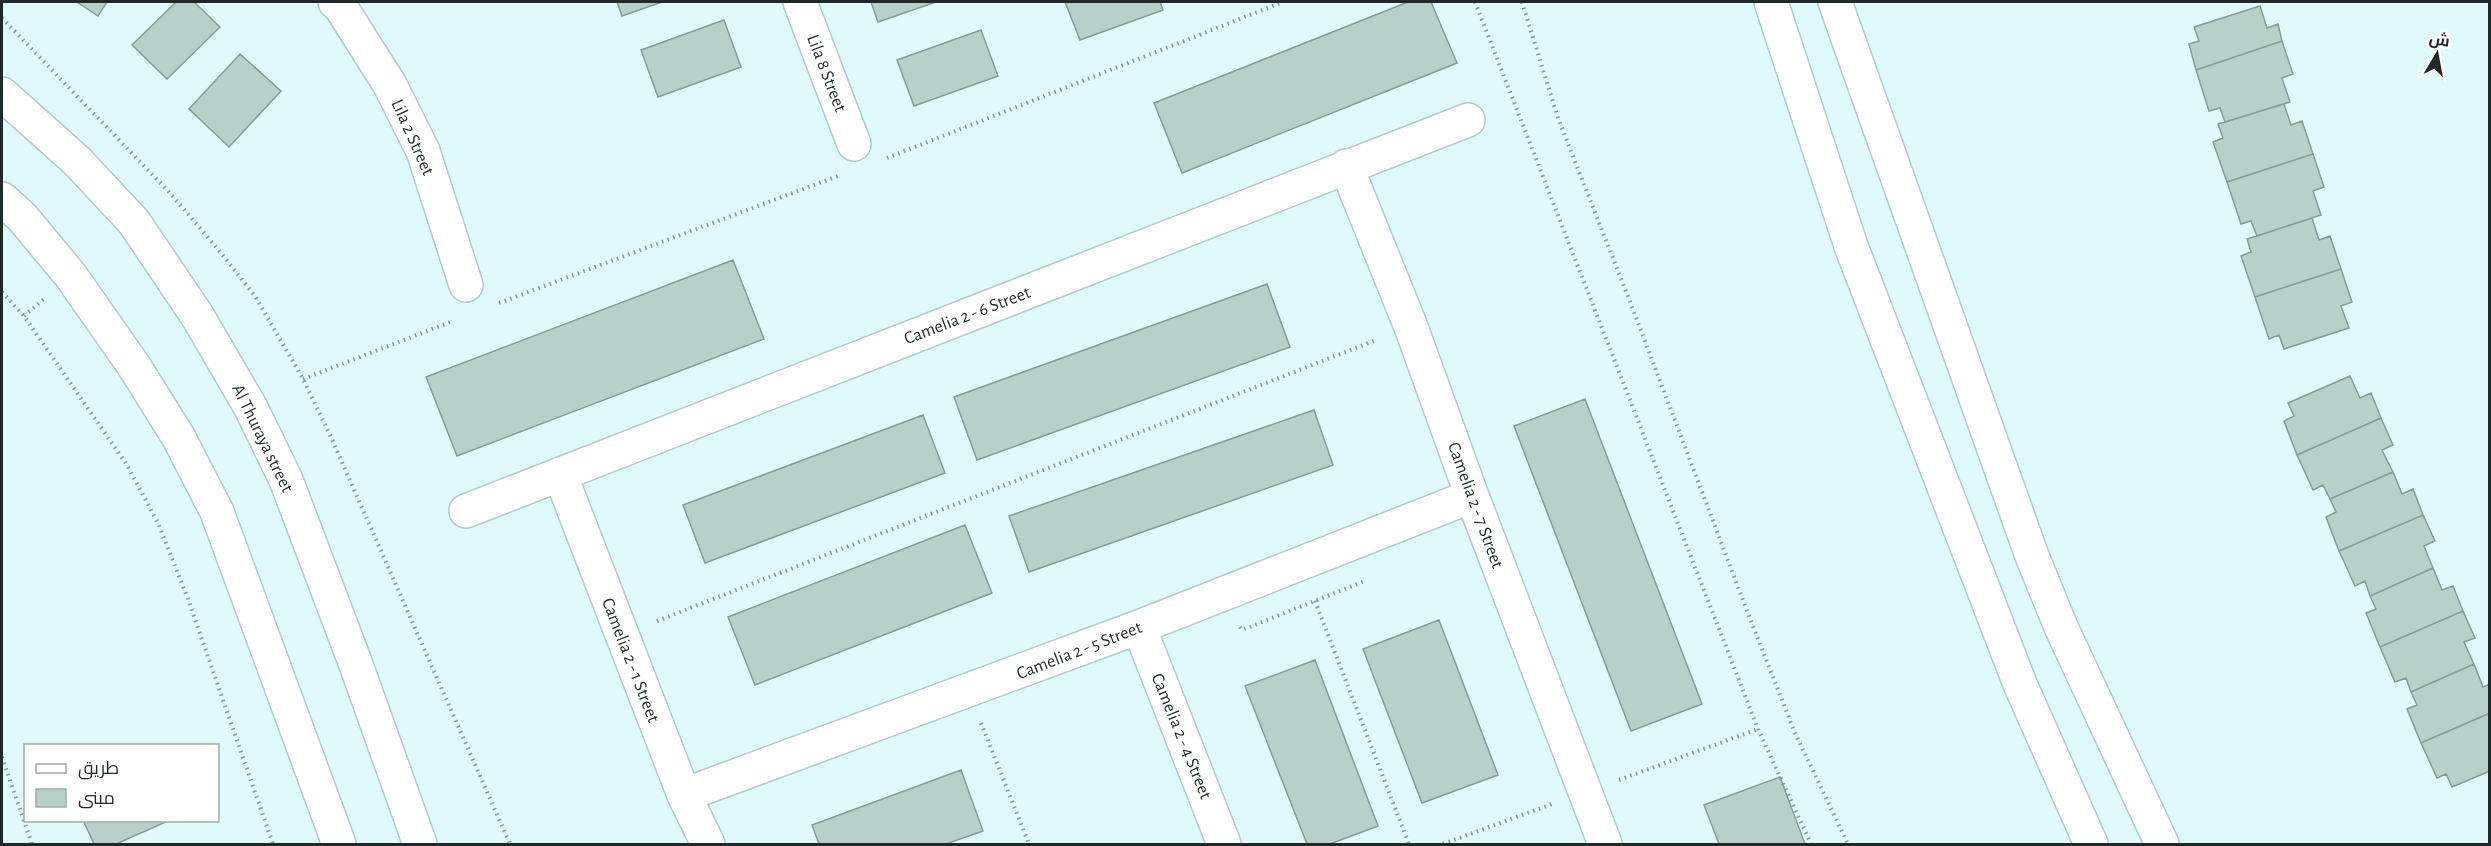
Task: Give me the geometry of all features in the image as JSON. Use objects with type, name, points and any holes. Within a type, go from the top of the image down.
[{"type":"street","name":"Lila 8 Street","points":[[800,2],[854,144]]},
{"type":"street","points":[[1771,2],[1851,246],[2020,684],[2091,844]]},
{"type":"street","points":[[1835,2],[2032,556],[2061,627],[2162,844]]},
{"type":"street","name":"Lila 2 Street","points":[[341,3],[390,85],[423,151],[466,285]]},
{"type":"street","name":"Al Thuraya street","points":[[2,94],[77,162],[134,222],[198,317],[251,408],[286,480],[355,662],[420,844]]},
{"type":"street","name":"Camelia 2 - 6 Street","points":[[466,511],[1468,120]]},
{"type":"street","name":"Camelia 2 - 7 Street","points":[[1346,166],[1411,327],[1472,496],[1605,844]]},
{"type":"street","points":[[2,199],[22,217],[71,276],[134,366],[179,438],[217,512],[339,844]]},
{"type":"street","name":"Camelia 2 - 1 Street","points":[[560,474],[620,635],[684,795],[708,844]]},
{"type":"street","name":"Camelia 2 - 5 Street","points":[[684,795],[969,692],[1472,496]]},
{"type":"street","name":"Camelia 2 - 4 Street","points":[[1139,627],[1224,844]]},
{"type":"path","points":[[886,158],[1283,2]]},
{"type":"path","points":[[1475,2],[1758,729],[1811,844]]},
{"type":"path","points":[[1522,2],[1558,118],[1749,616],[1796,733],[1848,844]]},
{"type":"path","points":[[2,18],[169,192],[218,248],[255,296],[303,379],[330,435],[510,844]]},
{"type":"path","points":[[493,305],[843,175]]},
{"type":"path","points":[[2,292],[24,316],[120,455],[158,523],[188,599],[273,844]]},
{"type":"path","points":[[303,379],[459,318]]},
{"type":"path","points":[[620,635],[1411,327]]},
{"type":"path","points":[[1315,601],[1409,844]]},
{"type":"path","points":[[969,692],[1029,844]]},
{"type":"path","points":[[2,756],[24,821]]},
{"type":"path","points":[[24,822],[32,844]]},
{"type":"building","points":[[77,2],[107,2],[98,16]]},
{"type":"building","points":[[176,2],[194,2],[220,27],[167,79],[132,45]]},
{"type":"building","points":[[617,2],[662,2],[622,16]]},
{"type":"building","points":[[871,2],[936,2],[878,22]]},
{"type":"building","points":[[1065,2],[1160,2],[1163,10],[1080,40]]},
{"type":"building","points":[[1408,2],[1431,2],[1457,63],[1182,173],[1154,103]]},
{"type":"building","points":[[2260,6],[2267,28],[2278,24],[2282,41],[2196,70],[2189,44],[2199,41],[2194,27]]},
{"type":"building","points":[[724,20],[741,67],[658,97],[641,50]]},
{"type":"building","points":[[981,30],[998,76],[914,106],[897,60]]},
{"type":"building","points":[[2282,41],[2293,74],[2282,78],[2290,102],[2225,122],[2220,108],[2209,111],[2196,70]]},
{"type":"building","points":[[240,54],[281,91],[229,147],[189,109]]},
{"type":"building","points":[[2284,104],[2291,125],[2302,121],[2313,154],[2227,182],[2213,142],[2223,138],[2218,124]]},
{"type":"building","points":[[2313,154],[2324,187],[2313,191],[2321,215],[2257,236],[2251,221],[2241,224],[2227,182]]},
{"type":"building","points":[[2312,218],[2319,240],[2330,236],[2341,269],[2255,297],[2241,256],[2251,252],[2247,239]]},
{"type":"building","points":[[733,260],[764,339],[457,456],[426,377]]},
{"type":"building","points":[[2341,269],[2352,302],[2341,306],[2349,328],[2284,349],[2279,335],[2269,339],[2255,297]]},
{"type":"building","points":[[1267,284],[1290,347],[977,460],[954,397]]},
{"type":"building","points":[[2350,376],[2360,398],[2371,393],[2381,418],[2297,455],[2284,421],[2294,416],[2288,403]]},
{"type":"building","points":[[1585,399],[1702,704],[1631,731],[1514,426]]},
{"type":"building","points":[[1314,410],[1333,465],[1029,572],[1009,516]]},
{"type":"building","points":[[923,415],[945,473],[705,563],[683,505]]},
{"type":"building","points":[[2381,418],[2393,445],[2382,450],[2393,472],[2330,499],[2323,485],[2313,490],[2297,455]]},
{"type":"building","points":[[2393,472],[2402,494],[2413,489],[2423,515],[2339,551],[2326,517],[2336,512],[2330,499]]},
{"type":"building","points":[[2423,515],[2435,541],[2424,546],[2433,568],[2370,596],[2365,581],[2355,586],[2339,551]]},
{"type":"building","points":[[965,525],[992,593],[755,685],[728,617]]},
{"type":"building","points":[[2433,568],[2442,590],[2453,586],[2463,611],[2380,647],[2366,613],[2376,609],[2370,596]]},
{"type":"building","points":[[2463,611],[2475,638],[2464,642],[2474,664],[2411,692],[2406,678],[2395,682],[2380,647]]},
{"type":"building","points":[[1439,620],[1498,775],[1422,803],[1363,649]]},
{"type":"building","points":[[1315,660],[1378,826],[1330,844],[1307,844],[1245,686]]},
{"type":"building","points":[[2474,664],[2483,687],[2490,684],[2490,713],[2421,743],[2407,709],[2417,705],[2411,692]]},
{"type":"building","points":[[2490,713],[2490,771],[2452,787],[2446,774],[2437,778],[2421,743]]},
{"type":"building","points":[[961,770],[983,831],[946,844],[819,844],[812,825]]},
{"type":"building","points":[[1780,777],[1805,844],[1719,844],[1704,805]]},
{"type":"building","points":[[84,822],[166,822],[116,844],[94,844]]}]
